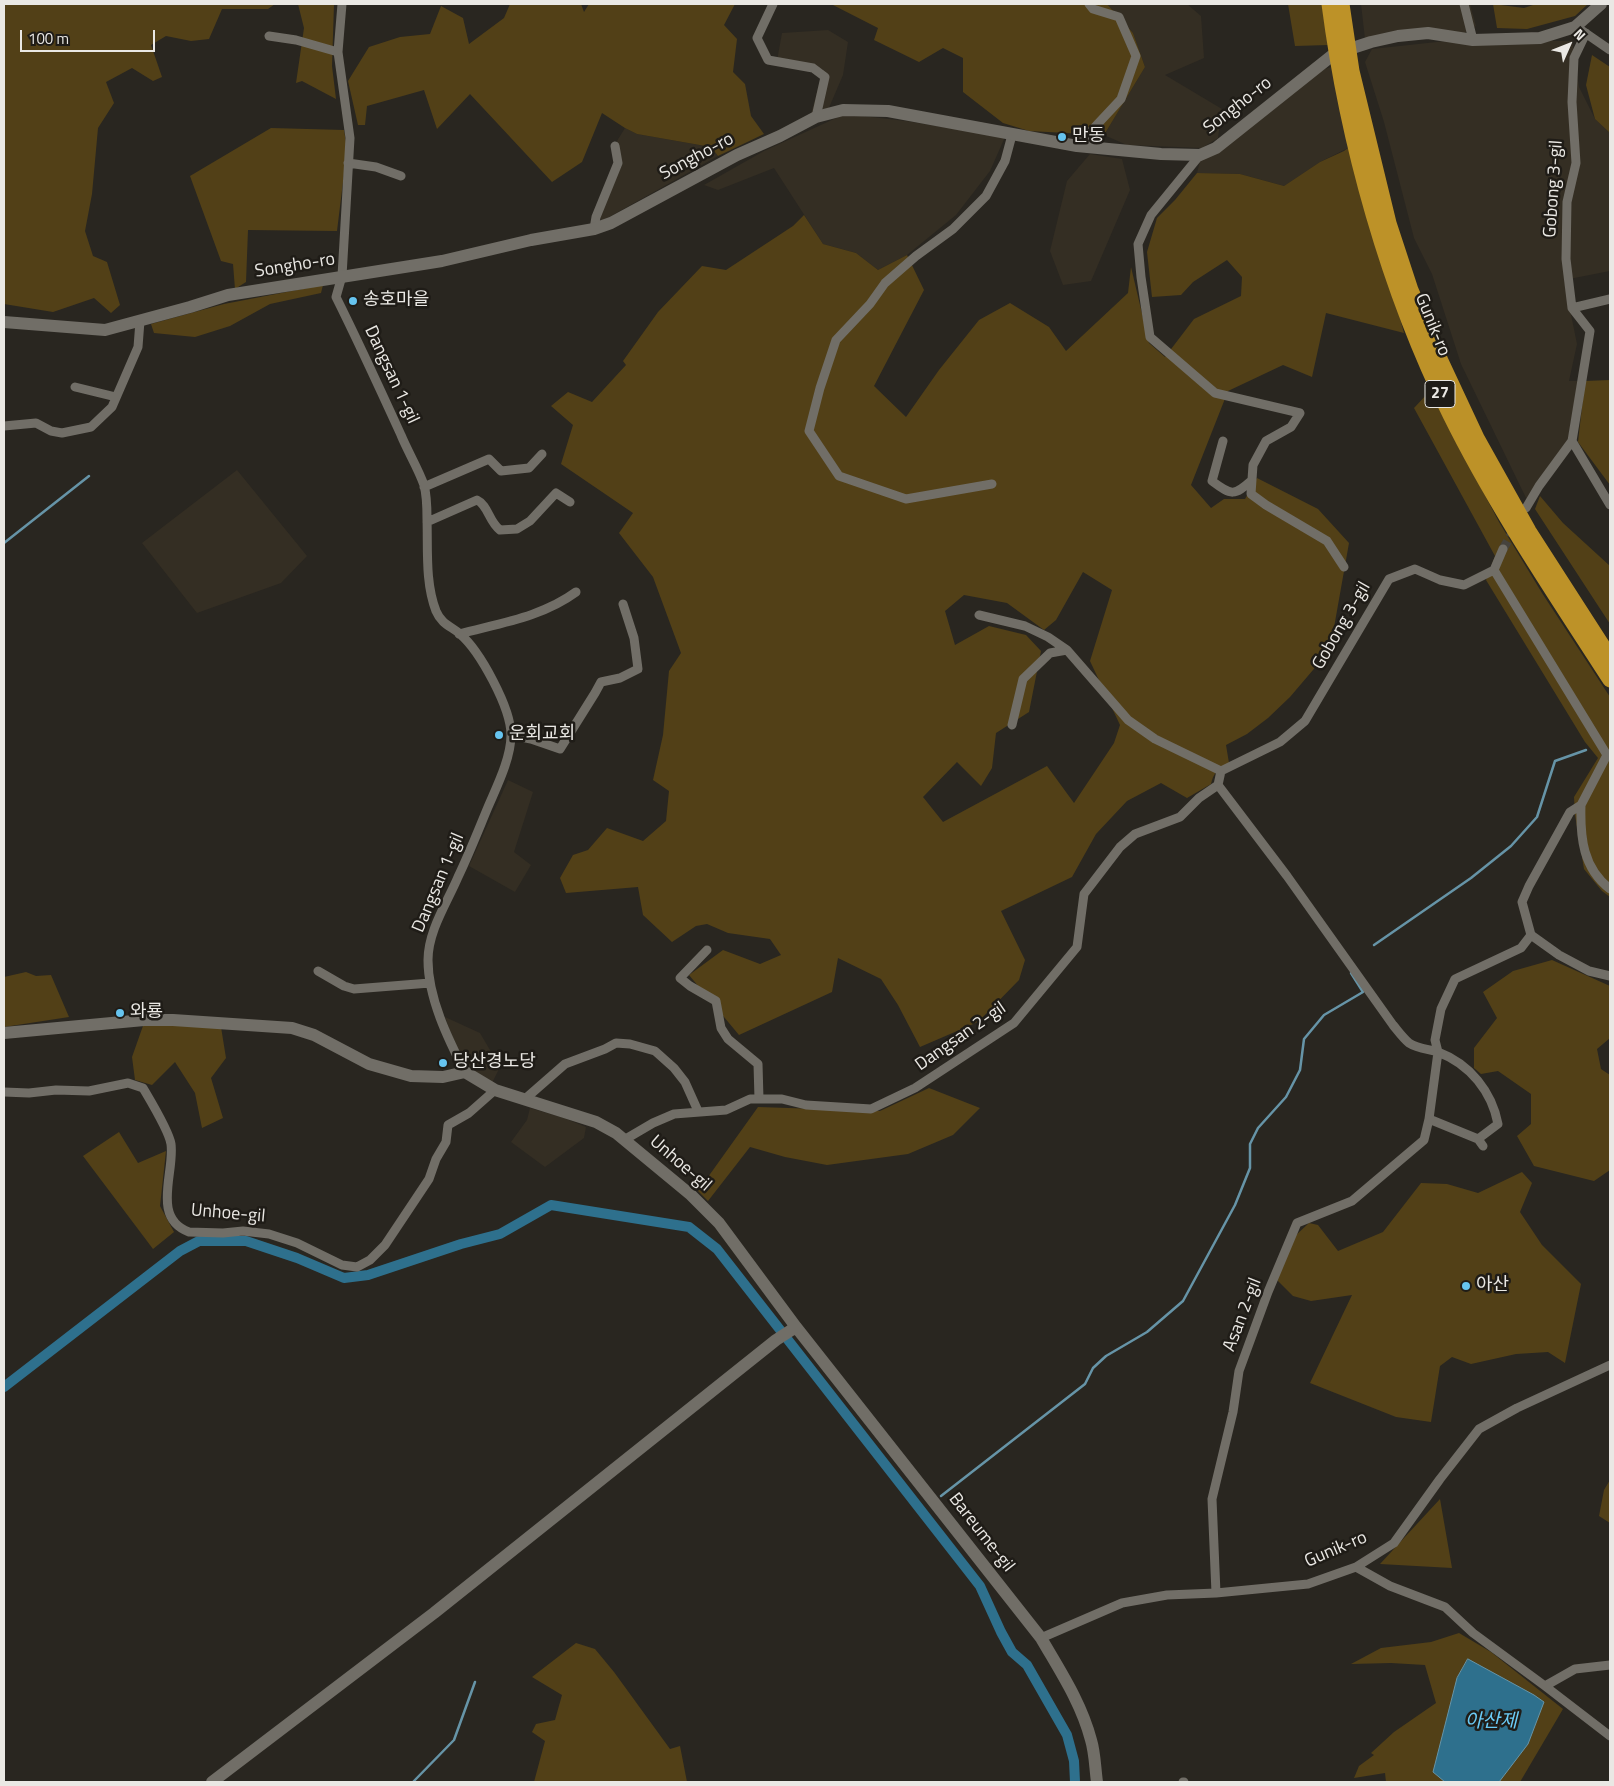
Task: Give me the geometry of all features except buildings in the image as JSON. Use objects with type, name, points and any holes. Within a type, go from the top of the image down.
[{"type":"highway","name":"Gunik-ro","points":[[1329,4],[1339,33],[1354,144],[1392,275],[1420,350],[1450,415],[1489,487],[1527,551],[1610,680]]},
{"type":"highway","name":"Gunik-ro","points":[[1339,33],[1342,4]]},
{"type":"highway","name":"Gunik-ro","points":[[1346,74],[1389,223],[1411,290],[1440,361],[1477,438],[1529,531],[1610,657]]},
{"type":"street","name":"Dangsan 1-gil","points":[[342,4],[338,52],[350,138],[342,276],[336,297],[367,359],[424,487],[429,586],[437,613],[447,627],[460,634],[470,646],[497,688],[507,710],[511,735],[505,765],[494,794],[458,879],[434,928],[428,961],[430,984],[439,1017],[465,1072]]},
{"type":"street","points":[[773,4],[757,38],[768,60],[813,68],[825,78],[816,116]]},
{"type":"street","points":[[1077,146],[1121,99],[1136,56],[1120,17],[1093,9],[1089,4]]},
{"type":"street","points":[[1464,4],[1473,40]]},
{"type":"street","name":"Songho-ro","points":[[4,322],[105,330],[228,295],[442,260],[531,240],[594,229],[611,223],[737,155],[780,136],[816,116],[843,110],[888,111],[1077,146],[1160,154],[1200,155],[1216,148],[1334,54],[1380,40],[1428,33],[1473,40],[1540,38],[1580,30],[1602,4]]},
{"type":"street","points":[[1580,30],[1610,50]]},
{"type":"street","name":"Gobong 3-gil","points":[[1572,308],[1566,259],[1567,202],[1576,163],[1572,102],[1574,58],[1580,30]]},
{"type":"street","points":[[269,36],[296,40],[338,52]]},
{"type":"street","points":[[992,484],[906,499],[839,476],[809,431],[820,388],[836,340],[870,304],[885,283],[916,256],[954,229],[986,196],[1005,161],[1012,135]]},
{"type":"street","points":[[594,229],[596,217],[618,163],[616,146]]},
{"type":"street","points":[[1200,155],[1151,216],[1138,244],[1150,337],[1215,394],[1300,413],[1291,427],[1266,441],[1253,465],[1251,494],[1266,505],[1327,540],[1344,567]]},
{"type":"street","points":[[348,162],[376,167],[401,176]]},
{"type":"street","points":[[1526,508],[1539,486],[1572,441],[1590,331],[1572,308],[1610,299]]},
{"type":"street","points":[[4,426],[36,423],[51,431],[62,433],[91,426],[112,407],[138,346],[140,321]]},
{"type":"street","points":[[75,386],[116,397]]},
{"type":"street","points":[[1223,441],[1212,481],[1230,493],[1239,492],[1252,480]]},
{"type":"street","points":[[1572,441],[1610,505]]},
{"type":"street","points":[[424,487],[489,460],[501,471],[529,468],[542,454]]},
{"type":"street","points":[[427,522],[477,500],[482,502],[494,525],[500,530],[517,529],[530,521],[556,493],[570,502]]},
{"type":"street","points":[[1503,549],[1494,570],[1606,755],[1581,805],[1580,827],[1586,857],[1597,878],[1610,889]]},
{"type":"street","name":"Gobong 3-gil","points":[[1221,771],[1280,742],[1305,721],[1389,579],[1416,569],[1440,580],[1464,585],[1494,570]]},
{"type":"street","points":[[460,634],[540,613],[576,592]]},
{"type":"street","points":[[511,735],[531,739],[560,749],[601,682],[620,678],[638,669],[634,638],[623,604]]},
{"type":"street","points":[[979,615],[1025,626],[1048,637],[1067,650],[1128,720],[1154,739],[1221,771],[1218,785],[1287,876],[1393,1025],[1408,1043],[1424,1050],[1438,1052],[1466,1068],[1484,1088],[1496,1110],[1498,1124],[1481,1142],[1430,1119]]},
{"type":"street","points":[[1012,725],[1023,679],[1050,653],[1067,650]]},
{"type":"street","name":"Dangsan 2-gil","points":[[624,1140],[653,1123],[674,1114],[726,1110],[750,1099],[782,1099],[806,1105],[871,1109],[915,1088],[1014,1023],[1077,947],[1084,894],[1120,847],[1135,834],[1180,817],[1199,798],[1218,785]]},
{"type":"street","points":[[1581,805],[1570,812],[1528,886],[1522,902],[1531,935],[1559,955],[1589,971],[1610,976]]},
{"type":"street","name":"Asan 2-gil","points":[[1216,1593],[1212,1499],[1233,1412],[1239,1371],[1268,1292],[1297,1223],[1352,1201],[1424,1140],[1430,1119],[1438,1052],[1435,1040],[1441,1009],[1455,979],[1521,948],[1531,935]]},
{"type":"street","points":[[707,950],[680,978],[716,1001],[721,1028],[728,1039],[758,1064],[760,1099]]},
{"type":"street","points":[[318,971],[344,986],[354,989],[430,984]]},
{"type":"street","points":[[4,1033],[144,1020],[173,1020],[292,1028],[314,1035],[369,1064],[412,1076],[443,1077],[465,1072]]},
{"type":"street","points":[[525,1099],[565,1064],[616,1043],[630,1044],[655,1051],[674,1068],[685,1082],[698,1112]]},
{"type":"street","name":"Unhoe-gil","points":[[465,1072],[495,1090],[596,1122],[624,1140],[691,1194],[719,1223],[793,1328]]},
{"type":"street","name":"Unhoe-gil","points":[[4,1092],[29,1093],[56,1090],[89,1092],[128,1083],[143,1088],[171,1142],[166,1205],[174,1222],[189,1232],[223,1233],[242,1231],[269,1234],[297,1243],[342,1265],[357,1267],[370,1260],[386,1245],[429,1179],[436,1159],[446,1142],[448,1124],[469,1113],[495,1090]]},
{"type":"street","points":[[212,1782],[434,1613],[793,1328]]},
{"type":"street","name":"Bareume-gil","points":[[793,1328],[1041,1638],[1071,1688],[1083,1716],[1092,1741],[1097,1782]]},
{"type":"street","name":"Gunik-ro","points":[[1041,1638],[1122,1603],[1167,1595],[1216,1593],[1308,1584],[1356,1567],[1394,1543],[1479,1429],[1517,1408],[1610,1366]]},
{"type":"street","points":[[1356,1567],[1390,1586],[1445,1607],[1473,1633],[1610,1736]]},
{"type":"street","points":[[1545,1686],[1575,1669],[1609,1663]]},
{"type":"shaded area","points":[[4,4],[275,4],[268,9],[222,9],[209,39],[191,41],[166,36],[151,45],[162,77],[153,81],[132,68],[106,82],[114,103],[98,128],[92,194],[85,231],[93,256],[107,262],[120,305],[111,313],[94,298],[53,312],[4,304]]},
{"type":"shaded area","points":[[298,4],[334,4],[332,66],[336,99],[302,81],[296,83],[304,28]]},
{"type":"shaded area","points":[[510,4],[581,4],[584,12],[589,4],[735,4],[724,25],[737,39],[733,72],[745,84],[751,116],[764,134],[718,156],[711,147],[637,134],[602,113],[582,162],[552,182],[470,94],[437,129],[424,90],[367,106],[365,125],[358,125],[348,81],[369,47],[400,37],[430,34],[441,6],[463,18],[469,44],[504,18]]},
{"type":"shaded area","points":[[831,4],[1107,4],[1133,33],[1145,67],[1104,135],[1029,131],[1003,123],[963,92],[963,58],[943,48],[919,62],[874,40],[878,28]]},
{"type":"shaded area","points":[[1107,4],[1187,4],[1201,16],[1204,58],[1165,75],[1222,109],[1218,138],[1202,148],[1127,145],[1104,135],[1145,67],[1133,33]]},
{"type":"shaded area","points":[[1288,4],[1322,4],[1328,45],[1295,46]]},
{"type":"shaded area","points":[[1361,4],[1470,4],[1476,26],[1463,34],[1365,39]]},
{"type":"shaded area","points":[[1493,4],[1524,8],[1536,4],[1588,4],[1575,16],[1527,29],[1497,28]]},
{"type":"shaded area","points":[[828,30],[848,42],[843,75],[828,110],[811,114],[823,69],[776,66],[782,33]]},
{"type":"shaded area","points":[[1446,41],[1572,41],[1579,87],[1595,119],[1610,133],[1610,271],[1564,280],[1577,344],[1569,381],[1578,381],[1568,440],[1527,500],[1461,364],[1432,274],[1414,238],[1384,122],[1365,62],[1372,49]]},
{"type":"shaded area","points":[[1592,55],[1610,67],[1610,133],[1595,119],[1586,85]]},
{"type":"shaded area","points":[[1335,66],[1348,148],[1320,162],[1284,186],[1240,174],[1197,173],[1200,161],[1324,69]]},
{"type":"shaded area","points":[[845,114],[906,121],[1005,137],[990,171],[956,215],[907,255],[878,270],[856,253],[823,244],[774,168],[718,190],[704,185],[764,151]]},
{"type":"shaded area","points":[[271,128],[344,130],[347,149],[337,231],[248,230],[246,282],[235,289],[233,264],[221,261],[190,176]]},
{"type":"shaded area","points":[[625,128],[637,134],[711,147],[718,156],[602,221],[599,217],[622,165],[617,141]]},
{"type":"shaded area","points":[[1352,145],[1404,333],[1326,313],[1312,377],[1283,365],[1228,391],[1191,485],[1211,508],[1224,499],[1245,499],[1257,478],[1318,509],[1349,543],[1330,650],[1290,697],[1268,718],[1247,734],[1226,745],[1229,763],[1217,771],[1211,784],[1187,798],[1161,783],[1127,801],[1096,834],[1072,877],[1001,911],[1025,960],[1019,980],[978,1022],[920,1047],[898,1005],[881,979],[838,958],[832,992],[739,1035],[689,975],[723,950],[760,964],[781,955],[770,939],[728,933],[707,924],[696,926],[672,942],[643,915],[638,887],[566,893],[560,878],[573,855],[588,850],[607,828],[643,841],[666,821],[669,791],[653,780],[663,735],[669,671],[681,653],[653,577],[619,533],[633,513],[561,464],[573,425],[551,406],[568,392],[592,402],[626,365],[623,361],[658,312],[702,266],[726,270],[793,226],[804,215],[823,244],[856,253],[878,270],[907,255],[924,290],[874,386],[906,417],[939,370],[979,320],[1010,303],[1049,327],[1066,351],[1128,293],[1131,267],[1149,343],[1165,357],[1194,319],[1241,296],[1242,277],[1227,260],[1193,282],[1181,295],[1152,297],[1147,252],[1157,218],[1197,173],[1240,174],[1284,186],[1320,162],[1344,151]],"holes":[[[1083,572],[1112,590],[1090,661],[1120,725],[1114,743],[1074,803],[1047,766],[943,822],[923,797],[957,762],[981,786],[992,768],[996,733],[1029,712],[1041,651],[1026,635],[989,626],[955,645],[945,611],[964,595],[1007,603],[1044,630],[1056,620]]]},
{"type":"shaded area","points":[[1090,154],[1122,159],[1130,190],[1091,281],[1063,285],[1050,251],[1067,181]]},
{"type":"shaded area","points":[[323,285],[321,293],[270,304],[230,326],[195,337],[154,333],[151,324],[224,304]]},
{"type":"shaded area","points":[[1610,380],[1610,485],[1578,442],[1585,381]]},
{"type":"shaded area","points":[[1429,392],[1499,522],[1542,593],[1610,697],[1610,897],[1602,891],[1584,869],[1575,815],[1574,797],[1598,758],[1585,742],[1486,580],[1495,556],[1414,408]]},
{"type":"shaded area","points":[[237,470],[307,556],[281,583],[197,613],[142,543]]},
{"type":"shaded area","points":[[1540,496],[1563,523],[1610,566],[1610,624],[1535,509]]},
{"type":"shaded area","points":[[508,780],[533,792],[514,852],[531,865],[515,892],[469,866]]},
{"type":"shaded area","points":[[1552,960],[1610,986],[1610,1038],[1597,1049],[1601,1069],[1610,1075],[1610,1170],[1594,1181],[1534,1166],[1517,1136],[1531,1124],[1531,1094],[1498,1071],[1481,1074],[1474,1068],[1474,1048],[1497,1018],[1483,992],[1513,971]]},
{"type":"shaded area","points":[[26,972],[36,976],[51,975],[69,1017],[4,1027],[4,977]]},
{"type":"shaded area","points":[[445,1017],[480,1033],[500,1067],[492,1083],[471,1068],[455,1044]]},
{"type":"shaded area","points":[[144,1023],[221,1027],[226,1058],[211,1078],[223,1118],[202,1128],[195,1093],[175,1062],[152,1085],[135,1080],[132,1057]]},
{"type":"shaded area","points":[[929,1088],[980,1108],[953,1135],[908,1154],[827,1165],[785,1157],[750,1147],[708,1201],[698,1191],[758,1107],[880,1111]]},
{"type":"shaded area","points":[[530,1108],[586,1127],[584,1138],[545,1167],[511,1142],[527,1120]]},
{"type":"shaded area","points":[[119,1132],[138,1163],[166,1151],[160,1206],[174,1232],[153,1249],[83,1156]]},
{"type":"shaded area","points":[[1522,1172],[1532,1183],[1520,1212],[1542,1245],[1581,1284],[1565,1363],[1548,1352],[1516,1354],[1471,1364],[1452,1357],[1440,1366],[1431,1422],[1396,1417],[1310,1383],[1352,1295],[1311,1301],[1293,1296],[1277,1280],[1295,1236],[1309,1223],[1318,1225],[1338,1251],[1383,1232],[1421,1183],[1447,1184],[1478,1193]]},
{"type":"shaded area","points":[[1610,1480],[1610,1523],[1599,1516],[1604,1490]]},
{"type":"shaded area","points":[[1440,1499],[1452,1568],[1380,1564]]},
{"type":"shaded area","points":[[1459,1633],[1491,1652],[1563,1709],[1520,1782],[1386,1782],[1385,1773],[1354,1778],[1359,1766],[1374,1755],[1371,1753],[1394,1732],[1436,1703],[1425,1665],[1391,1663],[1351,1664],[1381,1648],[1431,1642]]},
{"type":"shaded area","points":[[576,1643],[595,1649],[670,1749],[680,1746],[687,1782],[534,1782],[545,1741],[532,1732],[536,1724],[555,1720],[562,1695],[532,1677]]},
{"type":"water","name":"아산제","points":[[1468,1659],[1544,1702],[1528,1744],[1499,1782],[1445,1782],[1433,1772],[1457,1678]]},
{"type":"waterway","points":[[4,543],[89,476]]},
{"type":"waterway","points":[[1374,945],[1471,878],[1511,846],[1537,817],[1555,761],[1586,750]]},
{"type":"waterway","points":[[941,1496],[1085,1384],[1093,1368],[1106,1356],[1147,1332],[1183,1301],[1235,1205],[1250,1168],[1250,1144],[1258,1128],[1286,1097],[1300,1070],[1304,1039],[1324,1015],[1363,992],[1351,973]]},
{"type":"waterway","points":[[4,1387],[180,1251],[199,1241],[246,1241],[297,1258],[344,1278],[368,1275],[461,1244],[500,1234],[551,1205],[689,1227],[717,1249],[980,1586],[1012,1652],[1027,1665],[1067,1735],[1074,1761],[1075,1782]]},
{"type":"waterway","points":[[413,1782],[454,1740],[475,1682]]},
{"type":"tunnel","points":[[1503,549],[1515,528]]},
{"type":"place","name":"만동","points":[[1062,137]]},
{"type":"place","name":"송호마을","points":[[353,301]]},
{"type":"place","name":"운회교회","points":[[499,735]]},
{"type":"place","name":"와룡","points":[[120,1013]]},
{"type":"place","name":"당산경노당","points":[[443,1063]]},
{"type":"place","name":"아산","points":[[1466,1286]]}]
